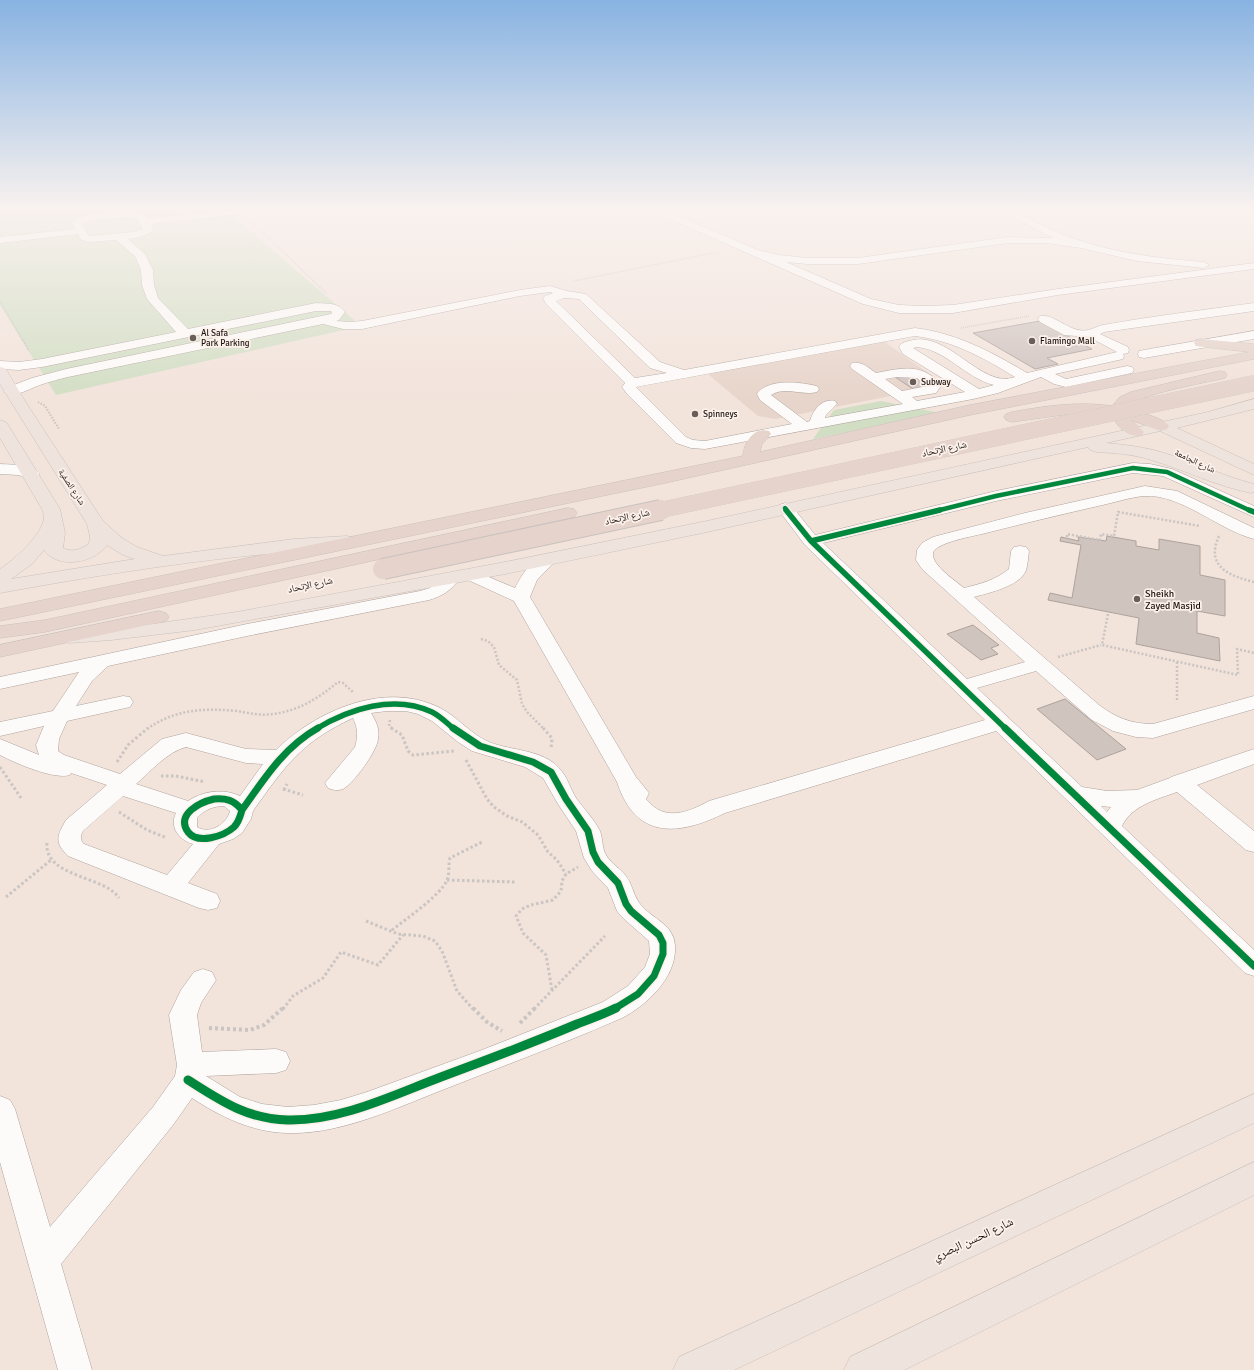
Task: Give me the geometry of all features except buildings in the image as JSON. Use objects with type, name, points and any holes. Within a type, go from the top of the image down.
[{"type":"highway","points":[[1201,343],[1254,348]]},
{"type":"highway","points":[[0,615],[752,459],[970,410],[1254,355]]},
{"type":"highway","points":[[1136,432],[1122,419],[1118,411],[1120,405],[1125,400],[1147,392],[1254,366]]},
{"type":"highway","points":[[0,632],[52,624],[1032,412],[1061,403],[1114,391],[1193,376],[1221,375]]},
{"type":"highway","name":"شارع الإتحاد","points":[[0,651],[1254,383]]},
{"type":"highway","points":[[931,403],[970,410]]},
{"type":"highway","points":[[1032,412],[1091,408],[1118,411],[1146,419],[1159,434]]},
{"type":"highway","points":[[752,459],[752,446],[762,434]]},
{"type":"main road","name":"شارع الصفية","points":[[0,371],[96,524],[113,541],[132,553],[144,557],[177,560]]},
{"type":"main road","points":[[1147,392],[1141,402],[1142,407],[1148,412],[1171,418],[1190,417],[1250,405]]},
{"type":"main road","points":[[1159,434],[1210,416],[1250,405]]},
{"type":"main road","points":[[1032,412],[1084,417],[1103,423],[1106,428],[1105,431],[1096,437],[1074,446]]},
{"type":"main road","points":[[1210,416],[1207,421],[1207,433],[1233,461]]},
{"type":"main road","points":[[0,425],[32,474],[51,508],[56,533],[53,550],[57,554],[66,556],[82,554],[96,548],[100,541],[96,524]]},
{"type":"main road","points":[[66,637],[132,633],[185,626],[472,575],[1136,432]]},
{"type":"main road","name":"شارع الجامعة","points":[[1136,432],[1181,436],[1254,470]]},
{"type":"main road","name":"شارع الجامعة","points":[[1159,434],[1252,488]]},
{"type":"main road","points":[[1074,446],[1142,452],[1166,458],[1226,483],[1252,488]]},
{"type":"main road","points":[[0,578],[36,550],[53,519]]},
{"type":"main road","points":[[0,587],[96,570],[294,545],[347,542]]},
{"type":"main road","name":"شارع الحسن البصري","points":[[692,1370],[1254,1108]]},
{"type":"main road","points":[[863,1370],[1254,1178]]},
{"type":"street","points":[[147,274],[148,285],[153,299],[185,334]]},
{"type":"street","points":[[802,274],[867,302],[888,307],[917,310],[944,310],[1058,292],[1194,274]]},
{"type":"street","points":[[839,274],[838,285],[846,294]]},
{"type":"street","points":[[324,320],[334,326],[356,326],[520,293],[550,289],[564,294]]},
{"type":"street","points":[[632,383],[617,366],[549,300],[552,296],[564,294],[582,296],[650,361],[662,368],[685,373]]},
{"type":"street","points":[[0,365],[30,365],[316,307],[334,308],[339,312],[335,317],[324,320],[66,373],[11,390]]},
{"type":"street","points":[[1044,319],[1068,332],[1083,335],[1093,334],[1093,332],[1096,331],[1144,322],[1254,307]]},
{"type":"street","points":[[632,383],[915,332],[936,335],[980,354],[1025,378]]},
{"type":"street","points":[[1093,334],[1130,361],[1140,361],[1146,359],[1147,356],[1144,354],[1201,343],[1254,336]]},
{"type":"street","points":[[897,335],[913,344]]},
{"type":"street","points":[[977,394],[906,349],[906,346],[921,344],[935,347],[985,378],[996,382],[1011,384]]},
{"type":"street","points":[[632,383],[629,387],[636,396],[680,440],[685,443],[705,446],[977,394],[1011,384],[1025,378],[1120,353]]},
{"type":"street","points":[[54,360],[44,365],[44,370],[52,373],[66,373]]},
{"type":"street","points":[[617,366],[633,366],[650,361]]},
{"type":"street","points":[[857,366],[873,383],[900,396],[915,406]]},
{"type":"street","points":[[1043,373],[1066,383],[1127,370]]},
{"type":"street","points":[[873,383],[903,372],[913,372],[922,376],[934,386],[927,391],[900,396]]},
{"type":"street","points":[[810,425],[765,397],[764,394],[770,390],[784,388],[812,389]]},
{"type":"street","points":[[810,425],[819,413],[830,404]]},
{"type":"street","points":[[0,462],[16,451]]},
{"type":"street","points":[[811,541],[996,496],[1133,468],[1167,472],[1254,512]]},
{"type":"street","points":[[0,469],[20,470],[32,474]]},
{"type":"street","points":[[1254,534],[1171,494],[1158,491],[1145,491],[1025,518],[934,542],[926,548],[923,555],[926,564],[1103,719],[1136,731],[1154,732],[1254,702]]},
{"type":"street","points":[[996,496],[1025,518]]},
{"type":"street","points":[[785,508],[811,541],[1254,966]]},
{"type":"street","points":[[961,595],[1009,578],[1017,571],[1020,551]]},
{"type":"street","points":[[521,597],[529,577],[547,560]]},
{"type":"street","points":[[472,575],[521,597],[628,782],[634,798],[640,808],[653,817],[669,821],[686,820],[717,807],[999,722]]},
{"type":"street","points":[[0,683],[247,630],[424,596],[436,592],[450,579]]},
{"type":"street","points":[[42,757],[47,747],[51,731],[86,676],[101,662]]},
{"type":"street","points":[[963,686],[1039,663]]},
{"type":"street","points":[[0,729],[123,702]]},
{"type":"street","points":[[336,783],[352,766],[365,748],[369,734],[358,702]]},
{"type":"street","points":[[190,1073],[237,1110],[265,1118],[296,1120],[327,1117],[512,1052],[611,1011],[632,998],[649,982],[660,964],[663,948],[659,935],[650,925],[630,911],[619,885],[595,858],[587,828],[571,808],[555,777],[548,770],[538,764],[481,747],[464,745],[437,714],[424,708],[394,703],[377,705],[358,702],[299,740],[280,757],[242,810],[242,817],[231,830],[222,835],[211,838],[198,837],[189,833],[185,826],[185,818],[191,810],[202,803],[214,799],[227,799],[236,803],[242,810]]},
{"type":"street","points":[[208,901],[76,850],[70,844],[69,836],[74,826],[163,749],[178,741],[186,740],[246,756],[280,757]]},
{"type":"street","points":[[0,746],[22,757],[42,757],[116,791],[191,810]]},
{"type":"street","points":[[1110,828],[1114,818],[1128,803],[1179,782],[1254,756]]},
{"type":"street","points":[[1179,782],[1254,844]]},
{"type":"street","points":[[1075,794],[1107,799],[1139,798]]},
{"type":"street","points":[[171,887],[211,838]]},
{"type":"street","points":[[43,1260],[163,1116],[190,1073],[183,1015],[190,998],[203,980]]},
{"type":"street","points":[[190,1073],[276,1061]]},
{"type":"street","points":[[0,1109],[75,1370]]},
{"type":"path","points":[[306,274],[325,292],[326,294],[323,296]]},
{"type":"path","points":[[0,301],[29,351],[33,353]]},
{"type":"path","points":[[980,354],[988,345],[962,328],[1039,315],[1044,319]]},
{"type":"path","points":[[1067,537],[1067,534],[1100,540],[1101,534],[1114,536],[1118,512],[1206,527]]},
{"type":"path","points":[[1221,530],[1214,552],[1218,565],[1232,575],[1254,582]]},
{"type":"path","points":[[1102,645],[1108,614]]},
{"type":"path","points":[[481,639],[488,641],[494,647],[499,665],[518,680],[522,704],[527,712],[538,721],[552,738],[548,770]]},
{"type":"path","points":[[1039,663],[1102,645],[1238,675],[1237,649],[1254,653]]},
{"type":"path","points":[[1177,662],[1177,700]]},
{"type":"path","points":[[116,763],[126,746],[140,733],[156,723],[182,712],[204,710],[233,711],[256,715],[278,713],[302,707],[326,693],[338,682],[343,683],[358,702]]},
{"type":"path","points":[[394,703],[389,726],[402,735],[408,751],[413,755],[424,755],[436,752],[447,754],[464,745],[487,799],[494,807],[507,816],[522,822],[538,835],[548,852],[557,860],[566,874]]},
{"type":"path","points":[[0,767],[21,798]]},
{"type":"path","points":[[116,791],[128,816],[147,830],[165,836],[178,850],[195,857]]},
{"type":"path","points":[[392,931],[437,892],[447,880],[448,863],[450,858],[482,842]]},
{"type":"path","points":[[552,991],[546,955],[524,935],[517,925],[516,916],[522,909],[531,904],[552,900],[561,891],[562,881],[566,874],[595,858]]},
{"type":"path","points":[[6,897],[51,860]]},
{"type":"path","points":[[447,880],[515,882]]},
{"type":"path","points":[[366,921],[403,935],[417,934],[427,937],[435,942],[442,949],[457,991],[481,1019],[491,1026],[503,1031],[509,1030]]},
{"type":"path","points":[[185,1035],[212,1027],[231,1030],[250,1030],[264,1025],[281,1011],[293,996],[323,978],[341,952],[378,965],[403,935]]},
{"type":"path","points":[[515,1028],[605,936]]},
{"type":"shaded area","points":[[882,340],[945,385],[775,419],[758,416],[709,375],[714,370]]},
{"type":"green space","points":[[0,274],[300,274],[361,326],[56,395],[0,305]]},
{"type":"green space","points":[[881,401],[940,413],[813,439],[834,410]]},
{"type":"cycle path","points":[[811,541],[996,496],[1133,468],[1167,472],[1254,512]]},
{"type":"cycle path","points":[[785,508],[811,541],[1254,966]]},
{"type":"cycle path","points":[[188,1080],[230,1106],[262,1117],[288,1120],[314,1118],[341,1113],[393,1096],[492,1059],[613,1010],[627,1002],[645,987],[656,971],[663,954],[663,943],[659,935],[631,911],[626,904],[618,883],[598,862],[593,852],[588,831],[566,799],[551,772],[541,765],[533,762],[480,746],[465,737],[439,716],[424,709],[406,705],[387,704],[367,707],[328,721],[295,743],[282,756],[266,775],[242,810],[240,819],[234,827],[215,837],[204,838],[195,837],[188,832],[185,825],[185,818],[188,812],[200,804],[214,799],[227,799],[236,803],[242,810]]},
{"type":"place","name":"Al Safa Park Parking","points":[[193,338]]},
{"type":"place","name":"Flamingo Mall","points":[[1032,341]]},
{"type":"place","name":"Subway","points":[[913,382]]},
{"type":"place","name":"Spinneys","points":[[695,414]]},
{"type":"place","name":"Sheikh Zayed Masjid","points":[[1137,599]]}]
